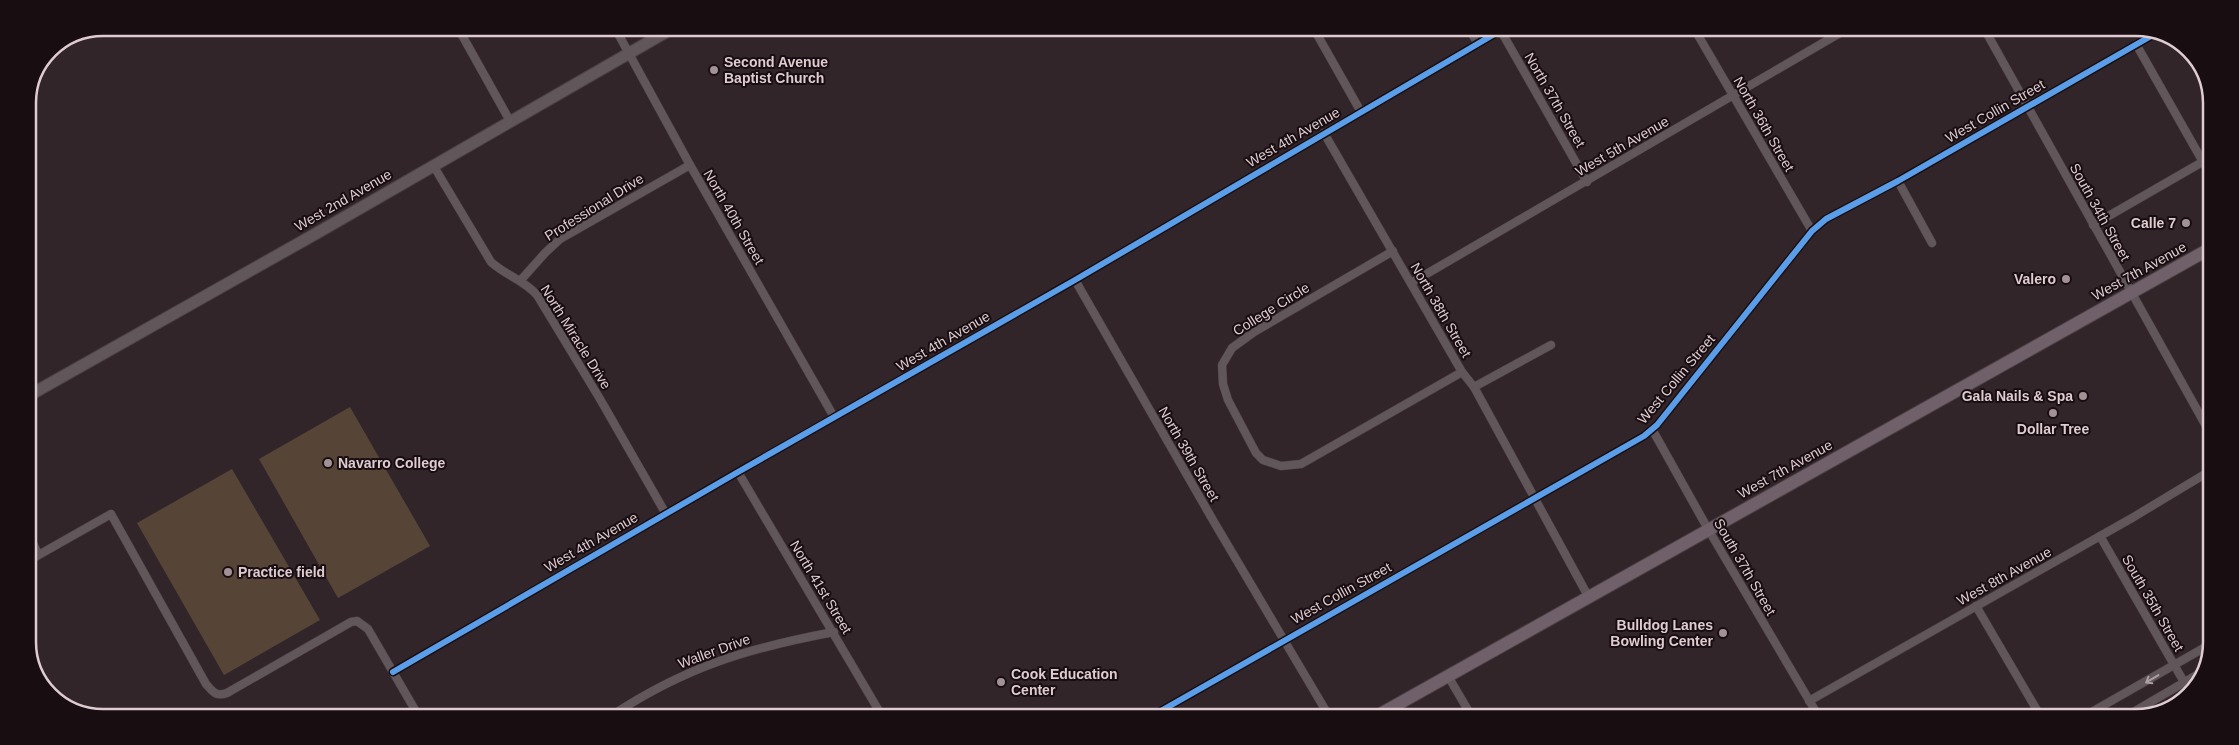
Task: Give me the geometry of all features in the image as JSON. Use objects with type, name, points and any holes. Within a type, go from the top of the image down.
[{"type":"main road","name":"West 7th Avenue","points":[[1388,709],[2203,252]]},
{"type":"street","points":[[463,36],[510,120]]},
{"type":"street","name":"North 40th Street","points":[[619,36],[690,165],[834,417]]},
{"type":"street","name":"West 2nd Avenue","points":[[36,391],[317,233],[659,36]]},
{"type":"street","points":[[1318,36],[1361,112]]},
{"type":"street","points":[[1474,36],[1478,44]]},
{"type":"street","name":"West 4th Avenue","points":[[393,672],[1075,280],[1492,36]]},
{"type":"street","name":"North 37th Street","points":[[1505,36],[1586,182]]},
{"type":"street","name":"North 36th Street","points":[[1699,36],[1812,231]]},
{"type":"street","name":"West 5th Avenue","points":[[1411,283],[1835,36]]},
{"type":"street","name":"South 34th Street","points":[[1988,36],[2203,421]]},
{"type":"street","name":"West Collin Street","points":[[1164,709],[1644,436],[1652,429],[1812,231],[1826,219],[1898,181],[2147,38]]},
{"type":"street","points":[[2093,225],[2203,162],[2136,44]]},
{"type":"street","name":"North 38th Street","points":[[1324,133],[1462,372],[1474,387],[1588,596]]},
{"type":"street","name":"North Miracle Drive","points":[[433,165],[490,262],[501,271],[520,281],[537,295],[666,514]]},
{"type":"street","name":"Professional Drive","points":[[520,281],[544,252],[560,239],[690,165]]},
{"type":"street","points":[[1898,181],[1932,243]]},
{"type":"street","name":"College Circle","points":[[1393,252],[1254,332],[1232,348],[1222,366],[1223,384],[1250,446],[1263,460],[1281,466],[1301,464],[1462,372]]},
{"type":"street","name":"North 39th Street","points":[[1075,280],[1325,709]]},
{"type":"street","points":[[1474,387],[1551,345]]},
{"type":"street","name":"South 37th Street","points":[[1652,429],[1708,529],[1814,709]]},
{"type":"street","name":"North 41st Street","points":[[738,472],[878,709]]},
{"type":"street","name":"West 8th Avenue","points":[[1809,701],[2100,536],[2203,475]]},
{"type":"street","points":[[36,550],[38,554],[111,514],[206,684],[215,694],[220,696],[227,693],[350,622],[357,621],[364,624],[415,709]]},
{"type":"street","name":"South 35th Street","points":[[2100,536],[2184,682]]},
{"type":"street","points":[[1976,606],[2036,709]]},
{"type":"street","name":"Waller Drive","points":[[623,709],[685,673],[718,660],[776,643],[834,632]]},
{"type":"street","points":[[2097,709],[2202,650]]},
{"type":"street","points":[[1448,676],[1467,709]]},
{"type":"street","points":[[2140,708],[2192,678]]},
{"type":"shaded area","points":[[350,407],[430,546],[338,598],[259,459]]},
{"type":"shaded area","name":"Practice field","points":[[232,469],[320,620],[224,675],[137,523]]},
{"type":"cycle path","points":[[393,672],[1075,280],[1491,36]]},
{"type":"cycle path","points":[[1164,709],[1644,436],[1657,425],[1812,231],[1826,219],[1898,181],[2148,38]]},
{"type":"place","name":"Second Avenue Baptist Church","points":[[714,70]]},
{"type":"place","name":"Calle 7","points":[[2186,223]]},
{"type":"place","name":"Valero","points":[[2066,279]]},
{"type":"place","name":"Gala Nails & Spa","points":[[2083,396]]},
{"type":"place","name":"Dollar Tree","points":[[2053,413]]},
{"type":"place","name":"Navarro College","points":[[328,463]]},
{"type":"place","name":"Practice field","points":[[228,572]]},
{"type":"place","name":"Bulldog Lanes Bowling Center","points":[[1723,633]]},
{"type":"place","name":"Cook Education Center","points":[[1001,682]]}]
